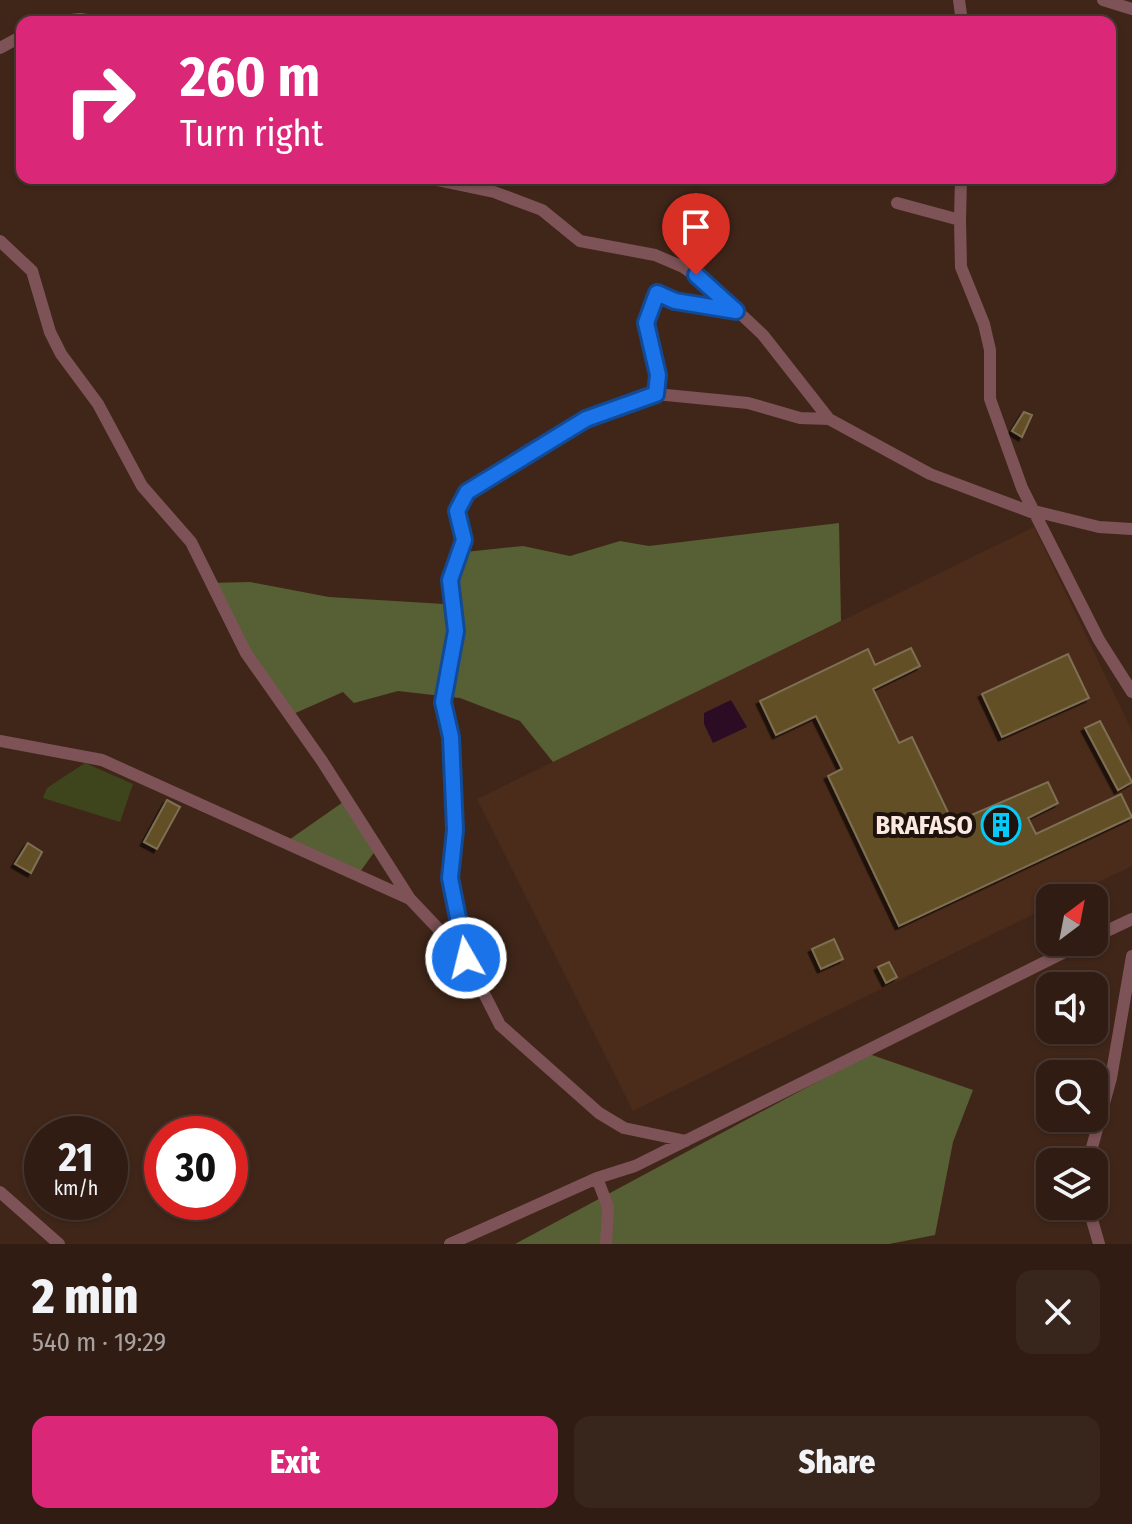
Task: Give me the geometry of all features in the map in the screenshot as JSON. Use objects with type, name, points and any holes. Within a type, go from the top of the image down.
[{"type":"street","points":[[1103,0],[1132,9]]},
{"type":"street","points":[[456,184],[494,192],[542,210],[580,241],[655,255],[683,267],[763,335],[829,419],[930,474],[1035,513],[1099,527],[1132,529]]},
{"type":"street","points":[[961,184],[961,267],[984,324],[990,350],[990,399],[1035,513],[1099,640],[1132,692]]},
{"type":"street","points":[[897,203],[960,220]]},
{"type":"street","points":[[0,241],[32,271],[50,332],[61,354],[98,404],[142,486],[191,542],[242,646],[322,761],[410,899],[466,958]]},
{"type":"street","points":[[656,394],[658,375],[646,323],[657,293],[675,301],[736,311]]},
{"type":"street","points":[[686,1141],[624,1128],[599,1113],[500,1025],[466,958],[450,878],[455,830],[451,737],[443,702],[456,631],[450,580],[464,540],[457,511],[467,492],[586,419],[656,394],[748,403],[800,418],[829,419]]},
{"type":"street","points":[[0,741],[102,760],[410,899]]},
{"type":"street","points":[[1108,930],[1132,919]]},
{"type":"street","points":[[450,1244],[597,1178],[619,1173],[1057,956]]},
{"type":"street","points":[[1092,1148],[1111,1078],[1132,956]]},
{"type":"street","points":[[597,1178],[608,1207],[606,1244]]},
{"type":"street","points":[[0,1192],[59,1244]]},
{"type":"street","points":[[1092,1220],[1099,1244]]},
{"type":"shaded area","points":[[1034,527],[1132,731],[1132,866],[1095,884],[1036,884],[1036,913],[633,1111],[477,799]]},
{"type":"shaded area","points":[[731,700],[747,727],[713,743],[704,724],[704,713]]},
{"type":"green space","points":[[839,523],[841,621],[553,762],[520,721],[460,698],[398,691],[354,703],[343,692],[291,715],[209,583],[250,582],[329,597],[444,604],[457,600],[465,552],[523,546],[570,556],[620,541],[649,546]]},
{"type":"green space","points":[[85,763],[133,784],[120,822],[43,798],[47,788]]},
{"type":"green space","points":[[346,800],[378,847],[357,876],[286,842]]},
{"type":"green space","points":[[869,1054],[973,1090],[953,1142],[935,1235],[889,1244],[515,1244]]},
{"type":"building","points":[[1024,412],[1032,415],[1022,437],[1012,431]]},
{"type":"building","points":[[911,648],[920,666],[873,689],[899,743],[912,737],[953,823],[1048,782],[1058,803],[1028,818],[1036,834],[1121,794],[1132,817],[899,926],[828,776],[842,769],[816,716],[776,735],[760,701],[868,649],[875,665]]},
{"type":"building","points":[[1068,654],[1089,698],[1002,737],[982,694]]},
{"type":"building","points":[[1100,721],[1132,782],[1118,790],[1085,728]]},
{"type":"building","points":[[167,800],[180,807],[157,849],[144,842]]},
{"type":"building","points":[[28,843],[42,852],[31,873],[15,864]]},
{"type":"building","points":[[834,939],[843,959],[821,969],[812,949]]},
{"type":"building","points":[[889,962],[897,977],[886,983],[878,967]]},
{"type":"place","name":"BRAFASO","points":[[1001,825]]},
{"type":"route","points":[[466,958],[450,878],[455,830],[451,789],[453,771],[449,722],[443,702],[456,631],[450,580],[464,540],[457,511],[467,492],[521,462],[586,419],[656,394],[658,375],[646,323],[657,293],[675,301],[736,311],[696,275]]}]
